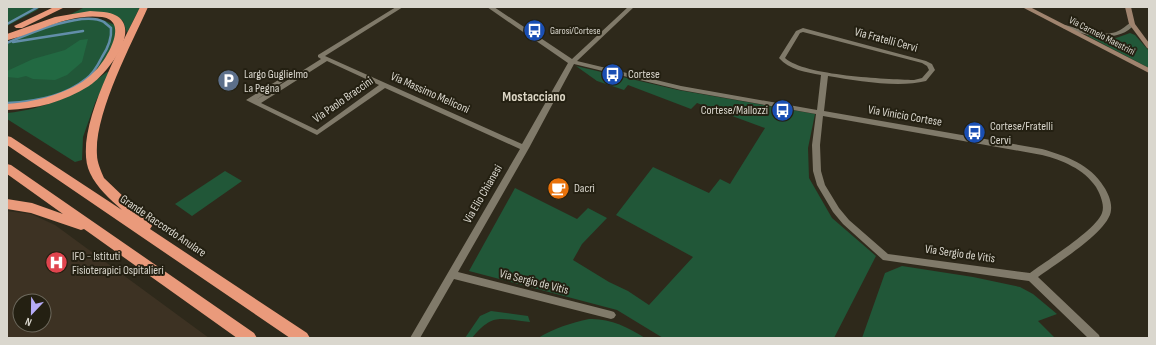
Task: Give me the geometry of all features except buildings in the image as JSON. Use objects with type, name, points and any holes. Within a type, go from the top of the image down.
[{"type":"highway","points":[[7,34],[45,7]]},
{"type":"highway","points":[[7,34],[62,7]]},
{"type":"highway","points":[[7,34],[75,7]]},
{"type":"highway","points":[[144,7],[102,101],[92,137],[91,155],[95,172],[103,185],[167,247]]},
{"type":"highway","points":[[7,34],[65,18],[89,14],[102,14],[113,18],[119,22],[121,28],[117,44],[107,64],[89,81],[69,93],[46,101],[7,107]]},
{"type":"highway","name":"Grande Raccordo Anulare","points":[[7,140],[302,338]]},
{"type":"highway","points":[[7,168],[249,338]]},
{"type":"highway","points":[[7,204],[32,208],[94,229]]},
{"type":"highway","points":[[281,324],[314,338]]},
{"type":"street","points":[[323,58],[400,7]]},
{"type":"street","points":[[490,7],[572,62]]},
{"type":"street","name":"Via Elio Chianesi","points":[[416,337],[572,62],[631,7]]},
{"type":"street","name":"Via Carmelo Maestrini","points":[[1026,7],[1149,71]]},
{"type":"street","points":[[1128,7],[1132,24],[1149,47]]},
{"type":"street","points":[[1063,27],[1090,33],[1111,35],[1125,32],[1132,24]]},
{"type":"street","name":"Via Fratelli Cervi","points":[[800,31],[810,31],[924,62],[932,68],[929,75],[924,80],[914,82],[825,74],[801,70],[783,61],[782,56],[800,31]]},
{"type":"street","name":"Via Massimo Meliconi","points":[[323,58],[524,148]]},
{"type":"street","name":"Via Paolo Braccini","points":[[323,58],[253,102],[316,133],[384,85]]},
{"type":"street","name":"Via Vinicio Cortese","points":[[572,62],[677,87],[1042,152],[1071,162],[1088,173],[1101,190],[1107,206],[1106,214],[1091,233],[1031,277]]},
{"type":"street","points":[[820,113],[825,74]]},
{"type":"street","name":"Via Sergio de Vitis","points":[[820,113],[815,149],[817,171],[820,182],[842,218],[886,257],[1031,277]]},
{"type":"street","name":"Via Sergio de Vitis","points":[[451,274],[611,315]]},
{"type":"street","points":[[1031,277],[1095,338]]},
{"type":"shaded area","name":"IFO - Istituti Fisioterapici Ospitalieri","points":[[7,211],[31,214],[55,225],[209,338],[7,338]]},
{"type":"green space","points":[[7,7],[40,7],[7,26]]},
{"type":"green space","points":[[85,7],[140,7],[127,33],[123,21],[116,16],[67,16]]},
{"type":"green space","points":[[92,18],[103,20],[115,25],[119,34],[100,69],[74,89],[38,102],[7,104],[7,43],[38,29],[58,23],[69,20]]},
{"type":"green space","points":[[1130,33],[1135,35],[1149,51],[1149,68],[1086,35],[1116,38]]},
{"type":"green space","points":[[88,39],[82,62],[67,75],[55,80],[33,79],[26,76],[18,78],[7,77],[7,71],[33,59],[65,50],[80,40]]},
{"type":"green space","points":[[576,66],[678,90],[815,114],[808,148],[809,178],[832,218],[876,256],[834,338],[663,338],[617,310],[469,271],[515,188],[577,219],[588,208],[607,218],[582,244],[573,260],[609,282],[628,291],[649,305],[693,257],[616,215],[653,167],[709,193],[720,179],[730,184],[765,128],[697,103],[691,109],[628,85],[624,90],[597,81]]},
{"type":"green space","points":[[107,72],[109,73],[95,103],[83,137],[82,160],[75,162],[7,119],[7,113],[34,108],[60,100],[84,88]]},
{"type":"green space","points":[[225,171],[242,181],[192,216],[175,204]]},
{"type":"green space","points":[[902,266],[973,277],[1020,287],[1033,294],[1057,314],[1038,321],[1055,338],[862,338],[885,273]]},
{"type":"green space","points":[[491,311],[528,316],[530,322],[498,319],[486,324],[472,338],[465,338],[480,316]]},
{"type":"green space","points":[[589,319],[604,320],[618,324],[645,338],[538,338],[563,326]]},
{"type":"waterway","points":[[7,24],[38,7]]},
{"type":"waterway","points":[[7,43],[41,29],[83,19],[95,19],[104,22],[111,28],[110,40],[106,50],[91,75],[78,85],[59,94],[48,97],[7,103]]},
{"type":"waterway","points":[[13,42],[83,31]]},
{"type":"place","name":"Garosi/Cortese","points":[[535,31]]},
{"type":"place","name":"Cortese","points":[[613,74]]},
{"type":"place","name":"Largo Guglielmo La Pegna","points":[[228,81]]},
{"type":"place","name":"Cortese/Mallozzi","points":[[783,110]]},
{"type":"place","name":"Cortese/Fratelli Cervi","points":[[974,133]]},
{"type":"place","name":"Dacrì","points":[[558,188]]},
{"type":"place","name":"IFO - Istituti Fisioterapici Ospitalieri","points":[[57,263]]},
{"type":"district","name":"Mostacciano","points":[[534,96]]}]
